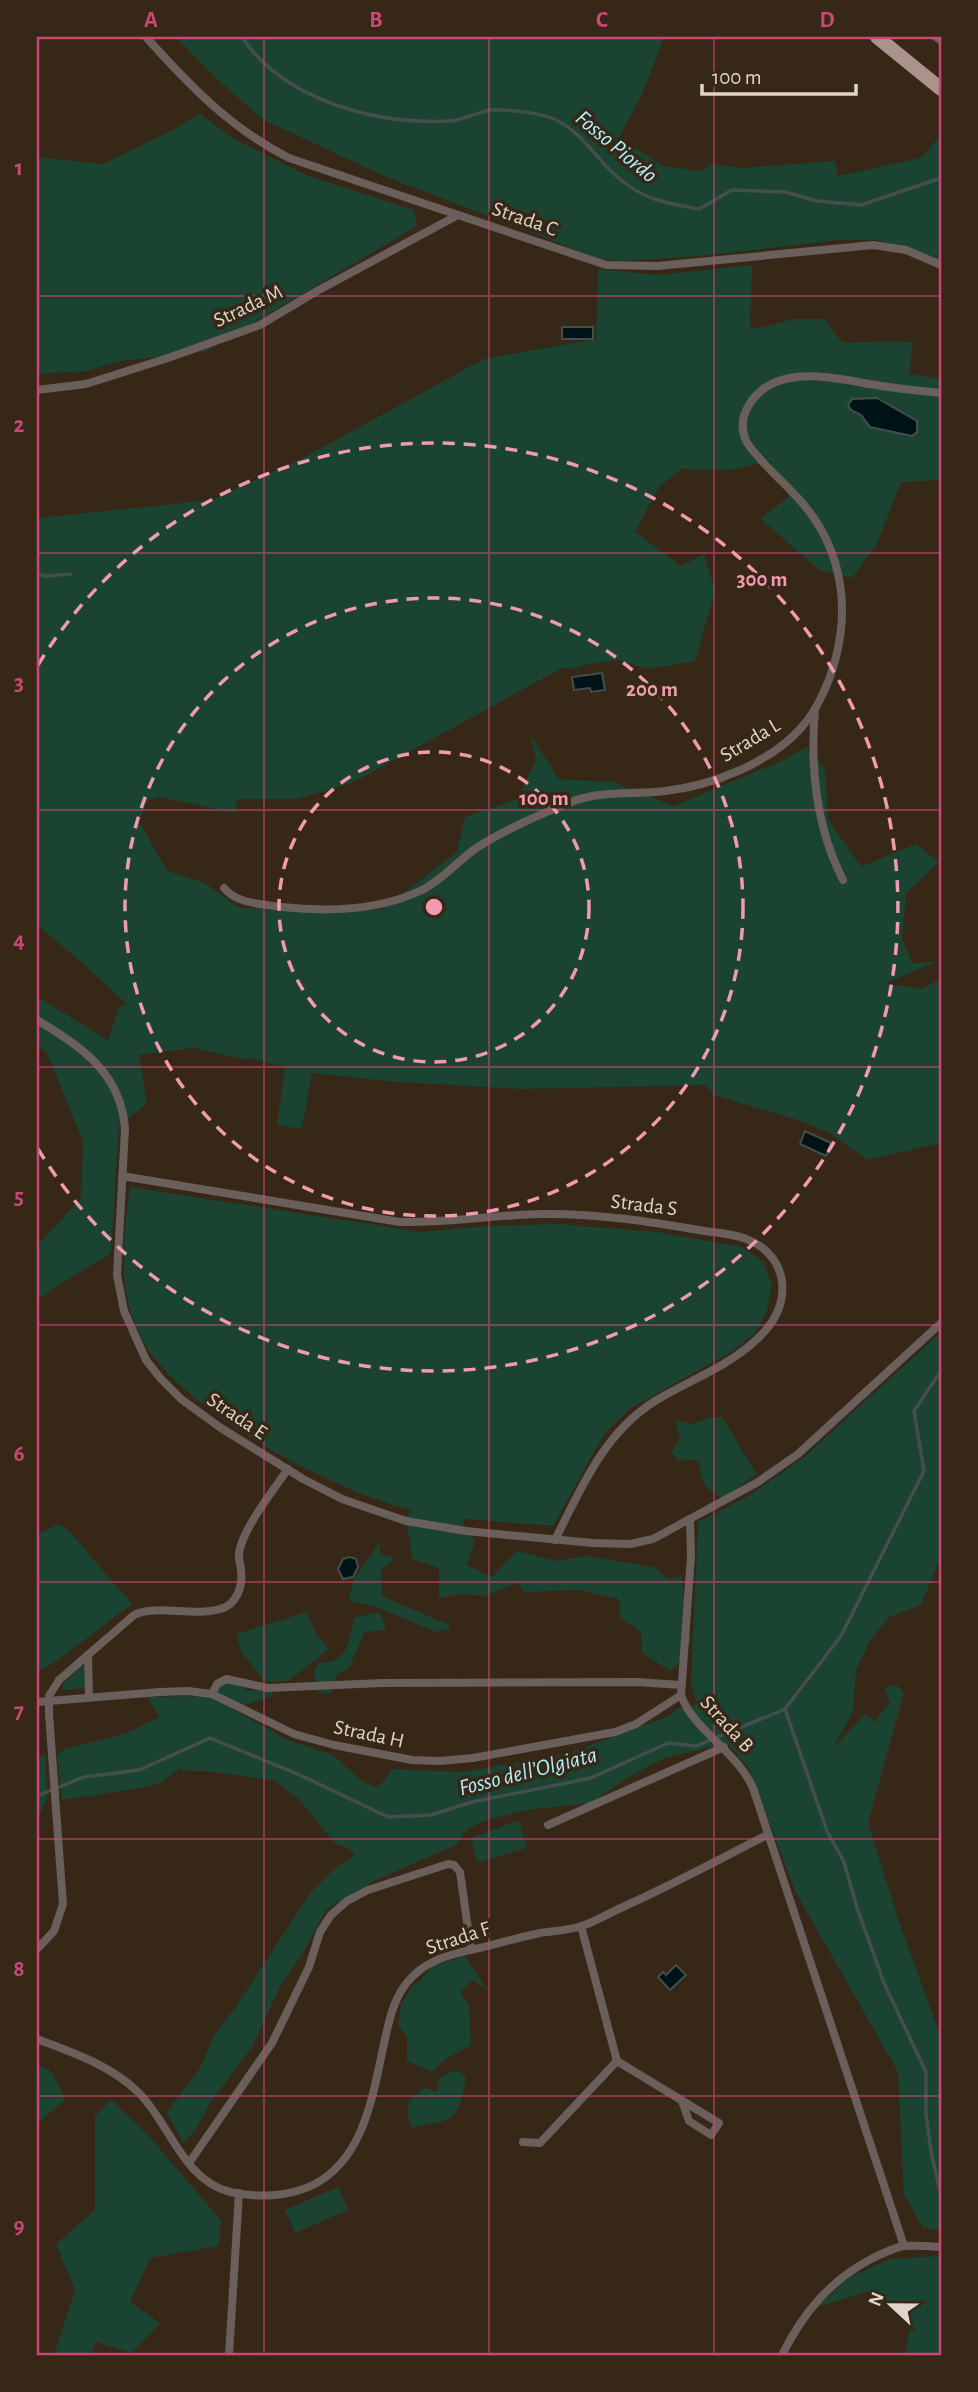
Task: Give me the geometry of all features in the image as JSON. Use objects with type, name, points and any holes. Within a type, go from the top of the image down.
[{"type":"main road","points":[[880,38],[941,89]]},
{"type":"street","name":"Strada C","points":[[146,37],[205,100],[236,126],[264,144],[319,169],[606,265],[659,266],[873,245],[906,250],[941,265]]},
{"type":"street","points":[[936,37],[941,41]]},
{"type":"street","name":"Strada M","points":[[37,390],[86,384],[260,325],[458,215]]},
{"type":"street","name":"Strada L","points":[[224,888],[234,897],[244,900],[288,908],[322,910],[362,907],[402,898],[432,884],[474,850],[516,825],[573,801],[596,794],[681,788],[735,772],[791,738],[816,706],[830,676],[840,637],[841,594],[830,543],[814,517],[748,445],[743,430],[746,411],[754,398],[768,387],[782,380],[798,377],[828,378],[941,393]]},
{"type":"street","points":[[816,706],[812,743],[815,784],[822,829],[843,880]]},
{"type":"street","name":"Strada E","points":[[37,1020],[83,1050],[106,1075],[118,1095],[125,1129],[117,1275],[124,1311],[137,1344],[161,1379],[181,1399],[221,1428],[342,1499],[406,1521],[466,1531],[623,1545],[653,1539],[690,1520]]},
{"type":"street","name":"Strada S","points":[[122,1176],[400,1222],[436,1223],[514,1215],[568,1214],[691,1228],[740,1237],[764,1249],[775,1261],[782,1281],[781,1301],[770,1325],[740,1352],[656,1400],[625,1424],[596,1461],[555,1540]]},
{"type":"street","points":[[690,1520],[758,1482],[798,1454],[941,1323]]},
{"type":"street","points":[[37,1949],[54,1931],[63,1905],[48,1702],[56,1683],[125,1621],[139,1612],[200,1613],[218,1610],[232,1603],[242,1578],[239,1558],[241,1546],[257,1515],[288,1469]]},
{"type":"street","name":"Strada B","points":[[690,1520],[691,1563],[681,1695],[689,1710],[747,1774],[904,2246]]},
{"type":"street","points":[[88,1655],[89,1698]]},
{"type":"street","points":[[212,1694],[217,1684],[226,1679],[268,1688],[395,1683],[636,1682],[681,1685]]},
{"type":"street","name":"Strada H","points":[[37,1702],[201,1692],[212,1694],[278,1727],[303,1736],[395,1758],[430,1761],[473,1758],[615,1732],[636,1724],[681,1695]]},
{"type":"street","points":[[548,1825],[718,1741]]},
{"type":"street","name":"Strada F","points":[[37,2039],[82,2056],[121,2078],[149,2104],[189,2163],[211,2184],[239,2193],[270,2196],[290,2193],[315,2183],[336,2168],[353,2148],[362,2127],[390,2016],[398,1995],[423,1967],[437,1959],[471,1950],[581,1926],[642,1899],[767,1835]]},
{"type":"street","points":[[189,2163],[260,2063],[307,1972],[320,1932],[331,1915],[347,1901],[368,1889],[448,1864],[454,1865],[460,1872],[471,1950]]},
{"type":"street","points":[[581,1926],[617,2062],[719,2123],[711,2135],[689,2121],[682,2101]]},
{"type":"street","points":[[523,2142],[540,2143],[617,2062]]},
{"type":"street","points":[[229,2355],[239,2193]]},
{"type":"street","points":[[782,2355],[805,2315],[831,2286],[866,2262],[904,2246],[940,2247]]},
{"type":"green space","points":[[176,37],[664,37],[642,95],[619,138],[664,166],[701,171],[713,164],[741,168],[835,161],[838,176],[921,158],[941,135],[941,261],[877,240],[839,240],[700,256],[620,261],[597,258],[384,176],[262,119]]},
{"type":"green space","points":[[199,113],[231,137],[306,175],[414,210],[417,226],[206,351],[121,361],[86,371],[37,374],[37,157],[103,164],[179,127]]},
{"type":"green space","points":[[752,265],[750,327],[759,328],[794,319],[824,319],[843,343],[913,343],[909,374],[941,379],[941,480],[901,482],[877,544],[852,578],[819,570],[760,518],[789,497],[770,461],[729,470],[681,469],[659,487],[635,532],[681,566],[704,554],[715,591],[695,661],[649,669],[617,660],[579,666],[576,669],[562,668],[354,782],[297,799],[238,799],[234,813],[160,797],[147,801],[139,821],[167,871],[205,883],[238,907],[290,911],[383,909],[457,852],[465,817],[518,799],[536,759],[530,734],[559,779],[612,782],[674,806],[784,760],[807,747],[825,769],[828,819],[861,867],[916,844],[939,862],[906,893],[902,939],[912,963],[936,962],[886,983],[920,989],[941,979],[941,1143],[868,1160],[829,1133],[798,1120],[714,1095],[706,1085],[522,1089],[397,1082],[312,1073],[302,1129],[277,1125],[285,1068],[248,1057],[248,1060],[193,1048],[139,1055],[147,1104],[119,1125],[111,1253],[37,1299],[37,1246],[81,1198],[83,1141],[46,1051],[37,1047],[37,997],[108,1040],[120,1005],[128,1006],[37,925],[37,518],[212,500],[303,458],[484,359],[596,339],[598,269],[657,275]]},
{"type":"green space","points":[[130,1187],[421,1232],[487,1226],[559,1224],[657,1232],[742,1247],[763,1262],[772,1284],[767,1310],[756,1332],[731,1352],[631,1408],[604,1434],[553,1526],[464,1519],[463,1523],[475,1542],[467,1565],[492,1577],[517,1551],[556,1561],[585,1556],[654,1567],[668,1579],[681,1576],[691,1642],[680,1662],[671,1671],[642,1653],[641,1632],[621,1618],[619,1599],[579,1590],[524,1592],[517,1583],[485,1596],[459,1594],[439,1598],[439,1568],[412,1559],[406,1516],[412,1510],[381,1501],[308,1470],[233,1426],[200,1402],[172,1377],[150,1352],[130,1309],[124,1264]]},
{"type":"green space","points":[[941,1332],[941,1556],[921,1605],[889,1617],[871,1639],[856,1670],[853,1712],[832,1750],[866,1713],[881,1726],[876,1719],[890,1703],[885,1688],[896,1685],[904,1692],[868,1823],[897,1916],[941,2037],[941,2230],[923,2228],[904,2195],[898,2072],[795,1891],[749,1769],[727,1743],[665,1758],[625,1779],[591,1803],[527,1810],[484,1821],[467,1829],[456,1845],[374,1881],[326,1910],[302,1955],[281,1985],[252,2047],[211,2102],[196,2129],[183,2143],[167,2112],[200,2068],[216,2032],[235,2008],[311,1892],[334,1869],[355,1855],[348,1848],[336,1844],[299,1799],[273,1780],[186,1771],[180,1768],[162,1782],[146,1787],[62,1800],[57,1755],[65,1749],[127,1733],[159,1717],[147,1697],[205,1696],[216,1679],[233,1677],[248,1691],[272,1686],[272,1696],[232,1709],[290,1741],[333,1755],[363,1782],[378,1788],[393,1769],[463,1772],[569,1753],[669,1716],[676,1709],[697,1704],[691,1684],[698,1522],[750,1495],[804,1457]]},
{"type":"green space","points":[[712,1417],[722,1417],[756,1474],[723,1499],[705,1484],[700,1462],[680,1461],[671,1452],[680,1439],[675,1420],[691,1424]]},
{"type":"green space","points":[[59,1524],[70,1532],[132,1604],[58,1660],[37,1672],[37,1534]]},
{"type":"green space","points":[[380,1542],[380,1554],[394,1558],[381,1570],[382,1596],[449,1625],[450,1629],[436,1632],[374,1606],[349,1601],[353,1580]]},
{"type":"green space","points":[[307,1612],[315,1632],[329,1649],[288,1681],[265,1682],[241,1651],[236,1634]]},
{"type":"green space","points":[[380,1612],[386,1630],[365,1632],[348,1669],[336,1675],[334,1689],[329,1694],[317,1692],[314,1672],[318,1663],[336,1659],[345,1650],[354,1618]]},
{"type":"green space","points":[[80,1666],[84,1666],[85,1688],[63,1690],[63,1685]]},
{"type":"green space","points":[[46,1754],[47,1799],[37,1820],[37,1757]]},
{"type":"green space","points":[[519,1820],[527,1848],[477,1863],[471,1838]]},
{"type":"green space","points":[[465,1956],[487,1990],[473,1980],[460,1992],[469,2006],[471,2045],[446,2059],[432,2072],[407,2061],[407,2037],[398,2025],[401,2005],[412,1986],[420,1981],[432,1966]]},
{"type":"green space","points":[[37,2065],[51,2071],[65,2099],[41,2121],[37,2120]]},
{"type":"green space","points":[[456,2070],[466,2077],[457,2111],[445,2120],[411,2127],[408,2113],[410,2100],[425,2087],[437,2092],[440,2077]]},
{"type":"green space","points":[[111,2100],[147,2134],[221,2220],[219,2246],[150,2258],[130,2302],[160,2323],[132,2353],[96,2342],[90,2355],[54,2355],[75,2290],[56,2244],[95,2210],[95,2116]]},
{"type":"green space","points":[[338,2187],[348,2210],[295,2233],[285,2210]]},
{"type":"green space","points":[[941,2256],[941,2355],[905,2355],[912,2318],[873,2290],[817,2307],[850,2277],[890,2259]]},
{"type":"shaded area","points":[[562,327],[593,327],[593,339],[562,339]]},
{"type":"shaded area","points":[[877,398],[917,421],[917,432],[912,436],[870,427],[861,415],[851,410],[848,405],[852,399]]},
{"type":"shaded area","points":[[602,673],[605,690],[574,690],[572,677]]},
{"type":"shaded area","points":[[805,1131],[831,1143],[826,1156],[800,1144]]},
{"type":"shaded area","points":[[343,1559],[356,1559],[358,1567],[353,1577],[343,1579],[338,1569]]},
{"type":"shaded area","points":[[676,1965],[686,1975],[670,1990],[658,1977],[663,1972],[666,1975]]},
{"type":"waterway","name":"Fosso Piordo","points":[[242,37],[260,59],[282,78],[307,93],[364,113],[393,119],[450,121],[497,110],[532,113],[554,119],[573,131],[612,172],[631,187],[649,197],[677,205],[699,209],[732,190],[785,192],[817,201],[861,205],[941,178]]},
{"type":"waterway","points":[[37,574],[71,574]]},
{"type":"waterway","name":"Fosso dell’Olgiata","points":[[37,1796],[84,1777],[139,1770],[210,1738],[300,1775],[388,1817],[431,1815],[472,1802],[591,1778],[668,1743],[696,1746],[785,1709],[841,1636],[924,1471],[914,1411],[941,1371]]},
{"type":"waterway","points":[[785,1709],[827,1831],[844,1862],[884,1983],[926,2072],[926,2114],[941,2196]]}]
